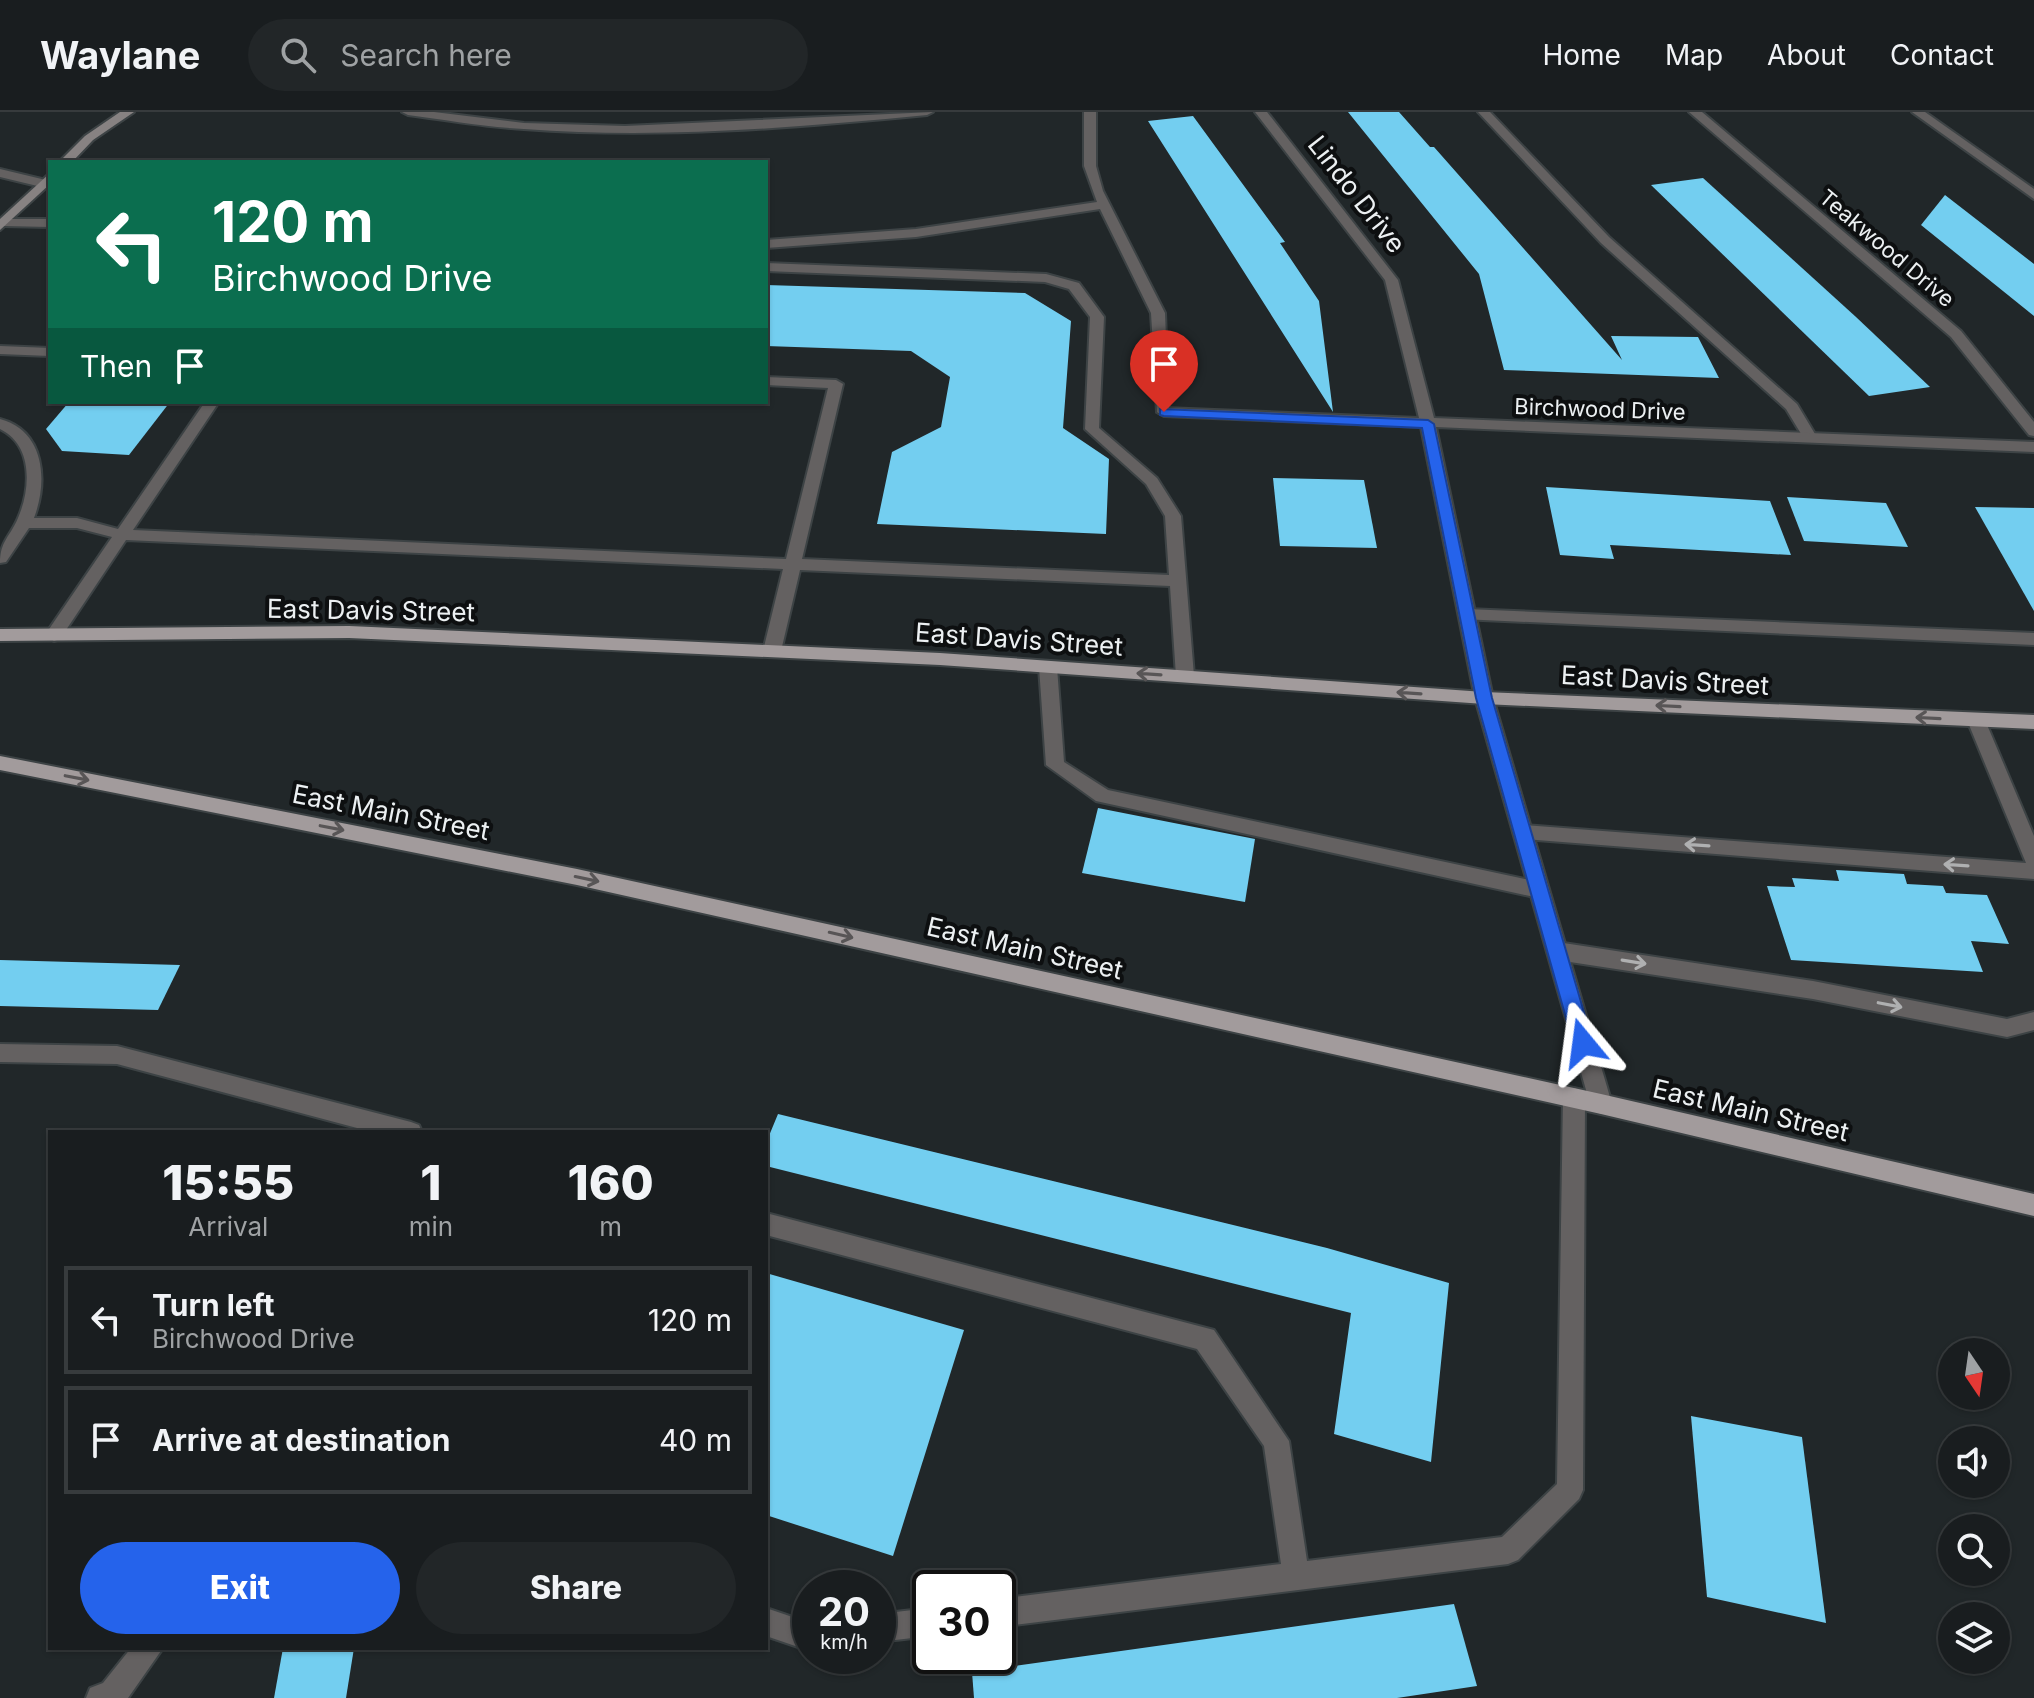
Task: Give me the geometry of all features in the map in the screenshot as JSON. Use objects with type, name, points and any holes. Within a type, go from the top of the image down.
[{"type":"main road","points":[[67,160],[89,138],[128,112]]},
{"type":"main road","points":[[4,220],[48,182]]},
{"type":"main road","name":"East Davis Street","points":[[0,635],[349,632],[1048,667],[1484,698],[2034,722]]},
{"type":"main road","name":"East Main Street","points":[[0,763],[577,877],[1601,1104],[2034,1205]]},
{"type":"street","points":[[408,112],[524,126],[662,128],[800,124],[927,112]]},
{"type":"street","points":[[768,244],[916,233],[1104,205],[1090,166],[1090,112]]},
{"type":"street","name":"Lindo Drive","points":[[1261,112],[1391,280],[1428,424],[1484,698],[1601,1104]]},
{"type":"street","points":[[1484,112],[1605,240],[1792,407],[1811,439]]},
{"type":"street","name":"Teakwood Drive","points":[[1695,112],[1956,334],[2034,432]]},
{"type":"street","points":[[1918,112],[2034,195]]},
{"type":"street","points":[[0,173],[48,182]]},
{"type":"street","name":"Birchwood Drive","points":[[1104,205],[1158,313],[1164,412],[2034,447]]},
{"type":"street","points":[[4,220],[48,223]]},
{"type":"street","points":[[768,267],[1046,278],[1074,286],[1097,317],[1092,429],[1152,481],[1173,516],[1185,676]]},
{"type":"street","points":[[0,350],[48,352]]},
{"type":"street","points":[[768,381],[836,384],[772,651]]},
{"type":"street","points":[[54,635],[211,404]]},
{"type":"street","points":[[0,423],[15,428],[33,454],[33,500],[24,523],[0,558]]},
{"type":"street","points":[[24,523],[77,523],[122,535],[792,561],[1178,581]]},
{"type":"street","points":[[1467,615],[2034,639]]},
{"type":"street","points":[[1048,667],[1055,765],[1103,796],[1539,890]]},
{"type":"street","points":[[1976,720],[2034,859]]},
{"type":"street","points":[[1523,832],[2034,871]]},
{"type":"street","points":[[1557,951],[1813,990],[2007,1028],[2034,1021]]},
{"type":"street","points":[[0,1053],[117,1055],[403,1130]]},
{"type":"street","points":[[1016,1611],[1508,1550],[1570,1490],[1574,1098]]},
{"type":"street","points":[[768,1225],[1205,1339],[1276,1441],[1296,1576]]},
{"type":"street","points":[[768,1623],[792,1631]]},
{"type":"street","points":[[100,1698],[111,1696],[147,1650]]},
{"type":"building","points":[[1348,112],[1399,112],[1430,147],[1434,147],[1622,360],[1611,336],[1698,337],[1719,378],[1504,370],[1479,274]]},
{"type":"building","points":[[1193,116],[1285,242],[1280,243],[1319,301],[1333,412],[1148,121]]},
{"type":"building","points":[[1703,178],[1930,387],[1869,396],[1651,185]]},
{"type":"building","points":[[1945,195],[2034,264],[2034,316],[1921,225]]},
{"type":"building","points":[[768,285],[1025,293],[1071,321],[1063,428],[1109,459],[1106,534],[877,524],[892,452],[941,427],[950,377],[911,351],[768,346]]},
{"type":"building","points":[[67,404],[168,404],[129,455],[62,451],[46,429]]},
{"type":"building","points":[[1273,478],[1364,480],[1377,548],[1280,546]]},
{"type":"building","points":[[1546,487],[1770,501],[1791,555],[1610,545],[1614,559],[1560,555]]},
{"type":"building","points":[[1787,497],[1886,503],[1908,547],[1804,541]]},
{"type":"building","points":[[1975,507],[2034,508],[2034,611]]},
{"type":"building","points":[[1098,808],[1255,839],[1245,902],[1082,873]]},
{"type":"building","points":[[1836,870],[1904,874],[1907,884],[1943,886],[1946,893],[1987,895],[2009,944],[1971,941],[1983,972],[1791,960],[1767,886],[1795,887],[1792,878],[1839,881]]},
{"type":"building","points":[[0,960],[180,965],[158,1010],[0,1006]]},
{"type":"building","points":[[778,1114],[1327,1248],[1449,1283],[1431,1462],[1334,1434],[1351,1313],[768,1167],[768,1138]]},
{"type":"building","points":[[768,1274],[964,1330],[893,1556],[768,1516]]},
{"type":"building","points":[[1691,1416],[1802,1437],[1826,1623],[1707,1597]]},
{"type":"building","points":[[1454,1604],[1477,1686],[1397,1698],[974,1698],[972,1674],[1016,1674],[1016,1666]]},
{"type":"building","points":[[283,1650],[354,1650],[346,1698],[274,1698]]},
{"type":"route","points":[[1164,412],[1428,424],[1484,698],[1583,1043]]}]
